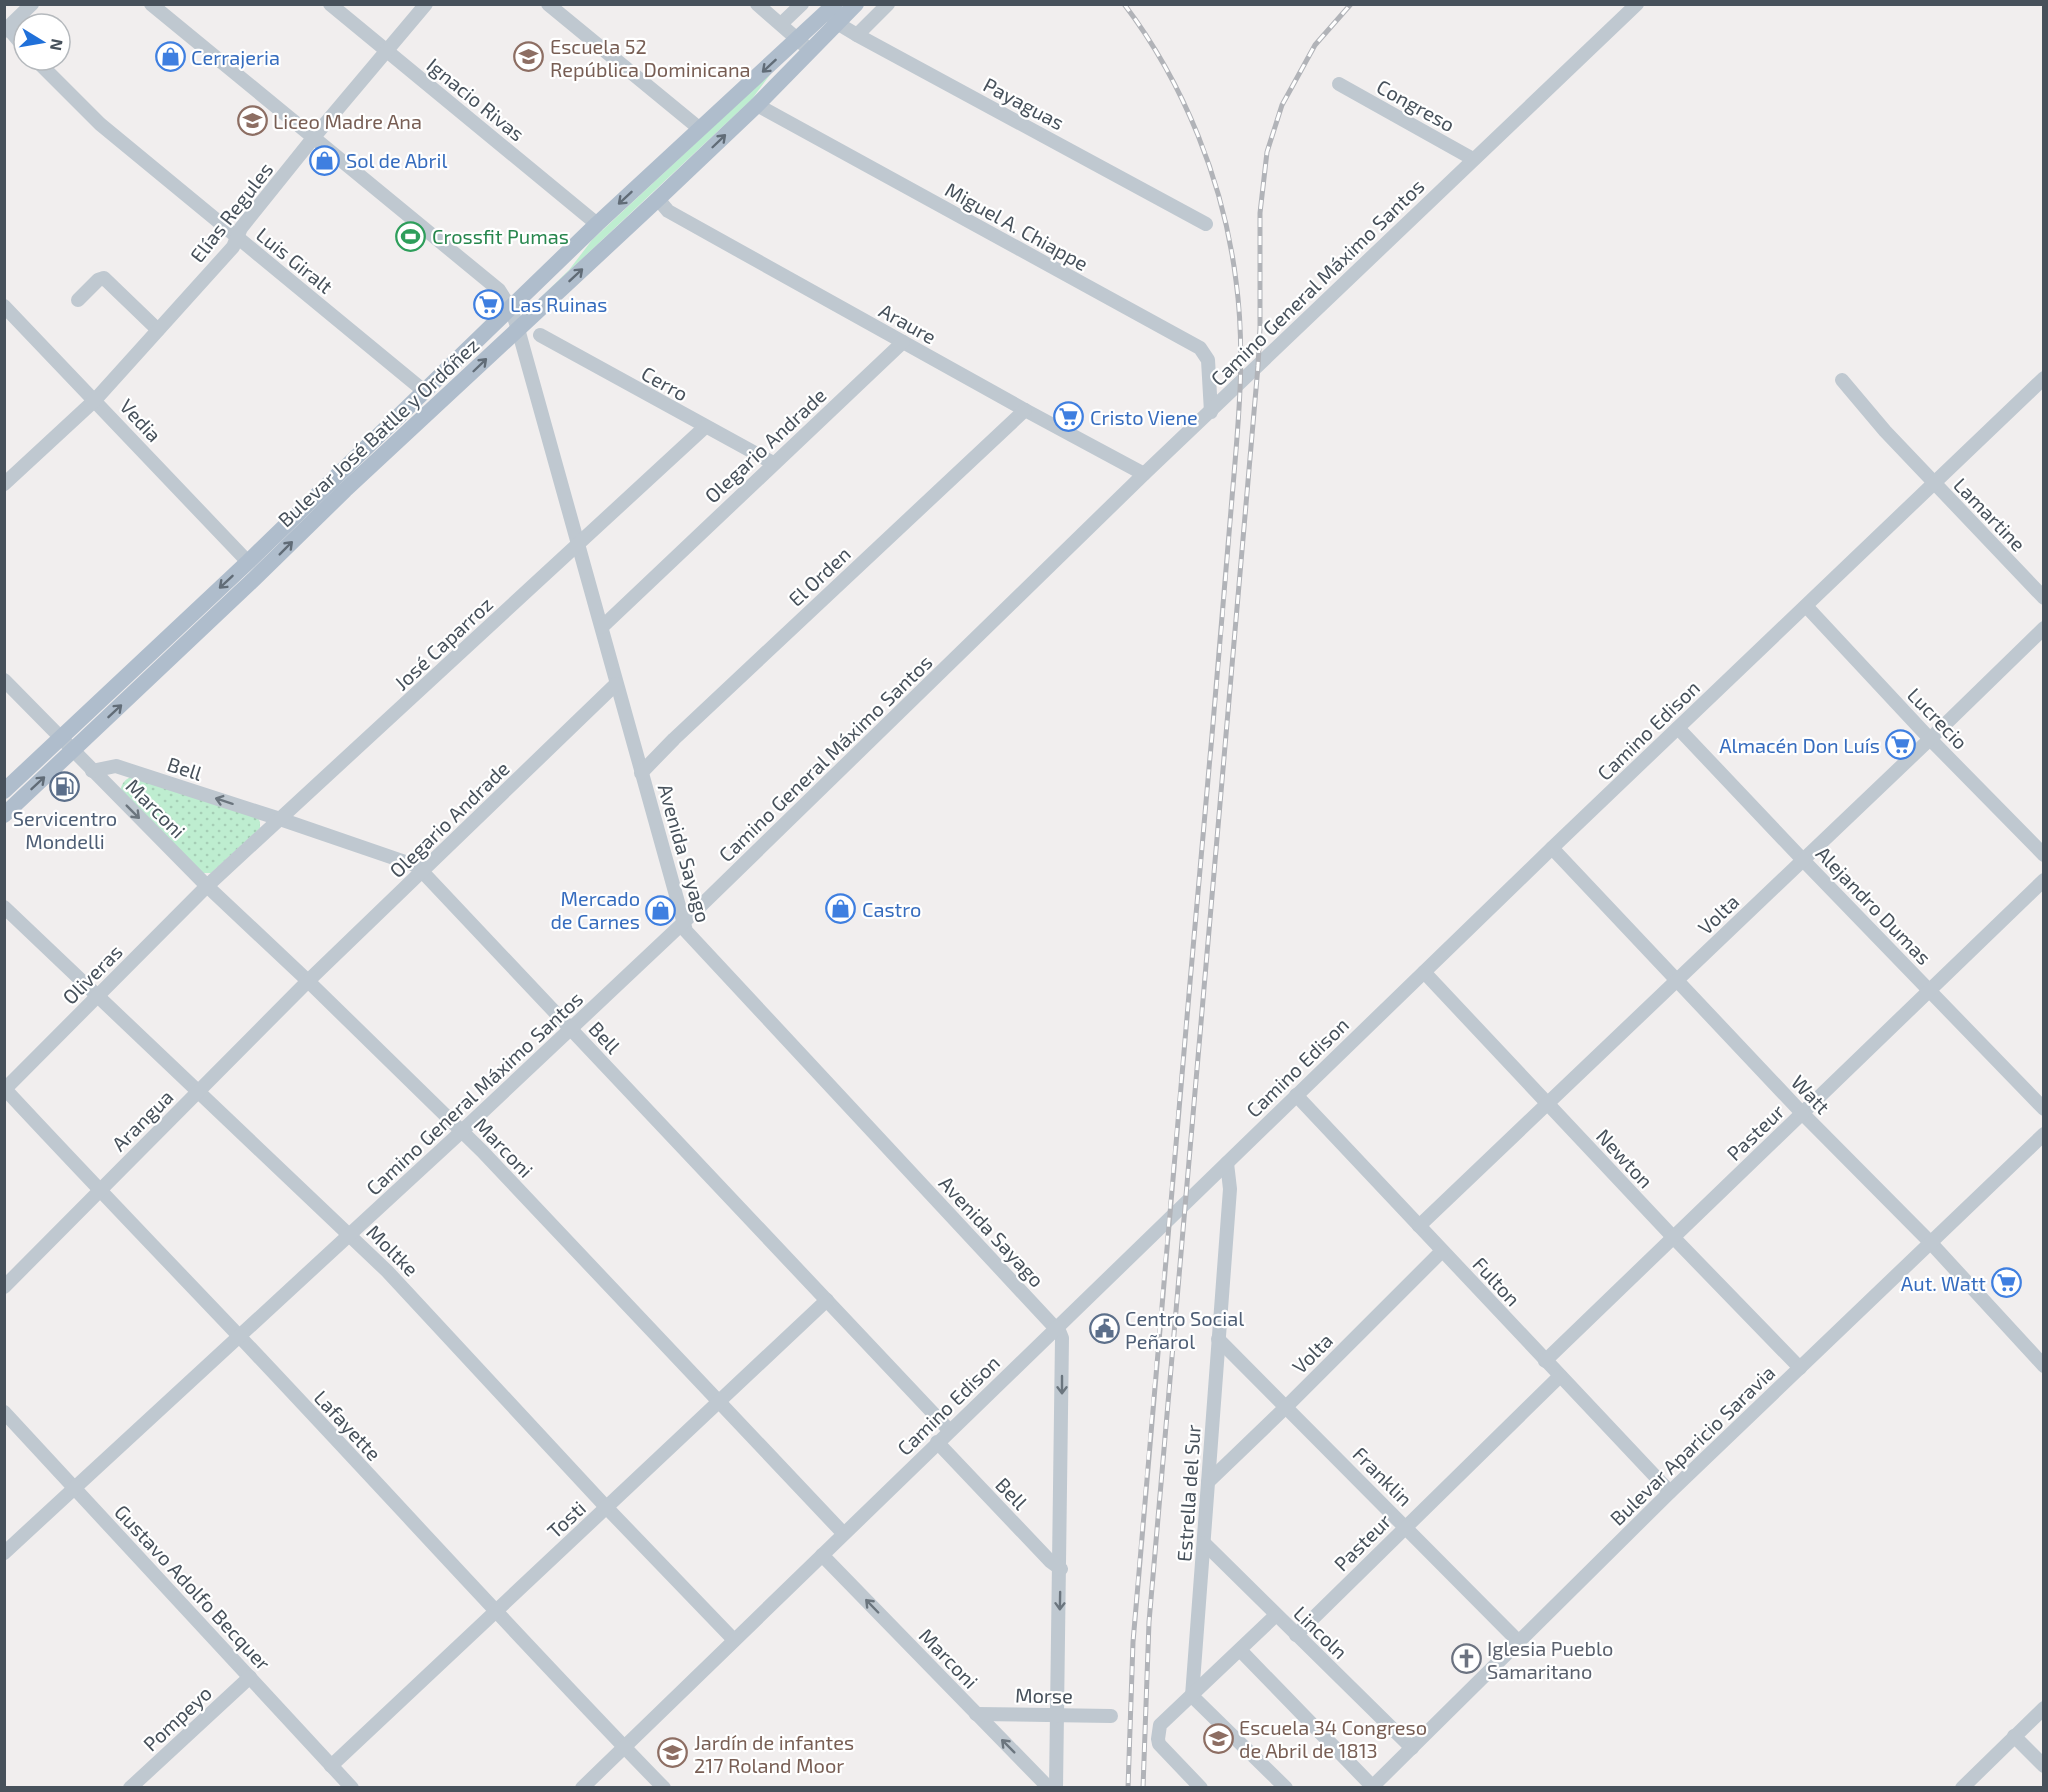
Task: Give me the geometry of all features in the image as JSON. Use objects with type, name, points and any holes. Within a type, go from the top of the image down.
[{"type":"main road","name":"Bulevar José Batlle y Ordóñez","points":[[4,815],[345,490],[757,105],[804,45],[833,13],[856,4]]},
{"type":"main road","name":"Bulevar José Batlle y Ordóñez","points":[[4,791],[248,562],[597,224],[700,129],[804,45]]},
{"type":"street","points":[[6,29],[32,4]]},
{"type":"street","name":"Avenida Sayago","points":[[151,4],[499,290],[511,309],[518,329],[682,923],[691,938],[1057,1328]]},
{"type":"street","name":"Ignacio Rivas","points":[[330,4],[597,224]]},
{"type":"street","name":"Elías Regules","points":[[4,484],[94,400],[233,247],[241,228],[426,4]]},
{"type":"street","points":[[757,4],[804,45]]},
{"type":"street","points":[[781,24],[802,4]]},
{"type":"street","points":[[857,35],[888,4]]},
{"type":"street","name":"Camino General Máximo Santos","points":[[4,1553],[462,1131],[682,923],[1144,474],[1637,4]]},
{"type":"street","points":[[548,5],[700,129]]},
{"type":"street","name":"Payaguas","points":[[833,13],[857,35],[1206,224]]},
{"type":"street","name":"Luis Giralt","points":[[48,72],[100,124],[424,391]]},
{"type":"street","name":"Congreso","points":[[1339,84],[1473,159]]},
{"type":"street","name":"Miguel A. Chiappe","points":[[757,105],[1200,348],[1208,360],[1211,412]]},
{"type":"street","name":"Araure","points":[[658,199],[668,211],[1144,474]]},
{"type":"street","points":[[78,300],[98,280],[104,278],[158,330]]},
{"type":"street","name":"Vedia","points":[[4,306],[248,562]]},
{"type":"street","name":"Cerro","points":[[540,335],[773,463]]},
{"type":"street","name":"Olegario Andrade","points":[[602,627],[903,342]]},
{"type":"street","name":"Camino Edison","points":[[582,1788],[1296,1095],[2043,378]]},
{"type":"street","name":"Lamartine","points":[[1842,380],[1885,432],[2043,598]]},
{"type":"street","name":"El Orden","points":[[641,773],[682,731],[1025,410]]},
{"type":"street","name":"José Caparroz","points":[[207,886],[705,427]]},
{"type":"street","name":"Lucrecio","points":[[1806,606],[1930,739],[2043,855]]},
{"type":"street","name":"Volta","points":[[1419,1226],[1930,739],[2043,628]]},
{"type":"street","points":[[4,680],[72,751]]},
{"type":"street","name":"Olegario Andrade","points":[[308,981],[616,684]]},
{"type":"street","name":"Alejandro Dumas","points":[[1678,728],[2043,1109]]},
{"type":"street","name":"Marconi","points":[[72,751],[207,886],[462,1131],[843,1533]]},
{"type":"street","name":"Bell","points":[[92,771],[116,766],[409,862],[422,872],[949,1430]]},
{"type":"street","name":"Watt","points":[[1552,848],[1802,1113],[1930,1242],[2043,1366]]},
{"type":"street","name":"Pasteur","points":[[1545,1361],[2043,880]]},
{"type":"street","name":"Oliveras","points":[[5,1089],[207,886]]},
{"type":"street","name":"Moltke","points":[[4,907],[387,1271],[607,1508],[734,1640]]},
{"type":"street","name":"Newton","points":[[1424,972],[1673,1238],[1800,1368]]},
{"type":"street","name":"Arangua","points":[[4,1287],[308,981]]},
{"type":"street","name":"Lafayette","points":[[5,1089],[664,1788]]},
{"type":"street","name":"Fulton","points":[[1296,1095],[1670,1492]]},
{"type":"street","name":"Bulevar Aparicio Saravia","points":[[1371,1787],[1670,1492],[2043,1134]]},
{"type":"street","name":"Estrella del Sur","points":[[1192,1696],[1230,1189],[1227,1163]]},
{"type":"street","name":"Volta","points":[[1208,1482],[1442,1251]]},
{"type":"street","name":"Tosti","points":[[332,1766],[827,1300]]},
{"type":"street","points":[[1056,1788],[1061,1569],[1062,1338],[1057,1328]]},
{"type":"street","name":"Franklin","points":[[1218,1339],[1519,1642]]},
{"type":"street","name":"Pasteur","points":[[1296,1635],[1560,1376]]},
{"type":"street","name":"Gustavo Adolfo Becquer","points":[[4,1412],[352,1788]]},
{"type":"street","name":"Bell","points":[[937,1442],[1061,1569]]},
{"type":"street","name":"Lincoln","points":[[1204,1543],[1412,1748]]},
{"type":"street","name":"Marconi","points":[[822,1555],[1049,1788]]},
{"type":"street","points":[[1201,1788],[1160,1744],[1158,1739],[1160,1725],[1276,1615]]},
{"type":"street","points":[[1240,1650],[1371,1787]]},
{"type":"street","name":"Pompeyo","points":[[130,1788],[250,1677]]},
{"type":"street","points":[[1192,1696],[1286,1788]]},
{"type":"street","points":[[1962,1788],[2043,1708]]},
{"type":"street","name":"Morse","points":[[976,1714],[1111,1716]]},
{"type":"street","points":[[2014,1736],[2043,1766]]},
{"type":"green space","points":[[772,72],[752,99],[535,303],[569,270],[592,240]]},
{"type":"green space","points":[[132,777],[258,818],[260,828],[211,873],[203,873],[120,790],[125,780]]},
{"type":"railway","points":[[1124,4],[1146,35],[1183,101],[1211,171],[1222,207],[1236,281],[1241,363],[1239,417],[1133,1642],[1128,1788]]},
{"type":"railway","points":[[1143,1788],[1149,1622],[1258,366],[1260,213],[1267,152],[1282,105],[1315,45],[1351,4]]},
{"type":"place","name":"Cerrajeria","points":[[170,57]]},
{"type":"place","name":"Escuela 52 República Dominicana","points":[[529,57]]},
{"type":"place","name":"Liceo Madre Ana","points":[[252,121]]},
{"type":"place","name":"Sol de Abril","points":[[325,160]]},
{"type":"place","name":"Crossfit Pumas","points":[[411,236]]},
{"type":"place","name":"Las Ruinas","points":[[489,304]]},
{"type":"place","name":"Cristo Viene","points":[[1069,417]]},
{"type":"place","name":"Almacén Don Luís","points":[[1901,745]]},
{"type":"place","name":"Servicentro Mondelli","points":[[65,787]]},
{"type":"place","name":"Castro","points":[[841,909]]},
{"type":"place","name":"Mercado de Carnes","points":[[661,910]]},
{"type":"place","name":"Aut. Watt","points":[[2007,1283]]},
{"type":"place","name":"Centro Social Peñarol","points":[[1104,1329]]},
{"type":"place","name":"Iglesia Pueblo Samaritano","points":[[1466,1659]]},
{"type":"place","name":"Escuela 34 Congreso de Abril de 1813","points":[[1218,1739]]},
{"type":"place","name":"Jardín de infantes 217 Roland Moor","points":[[673,1753]]}]
